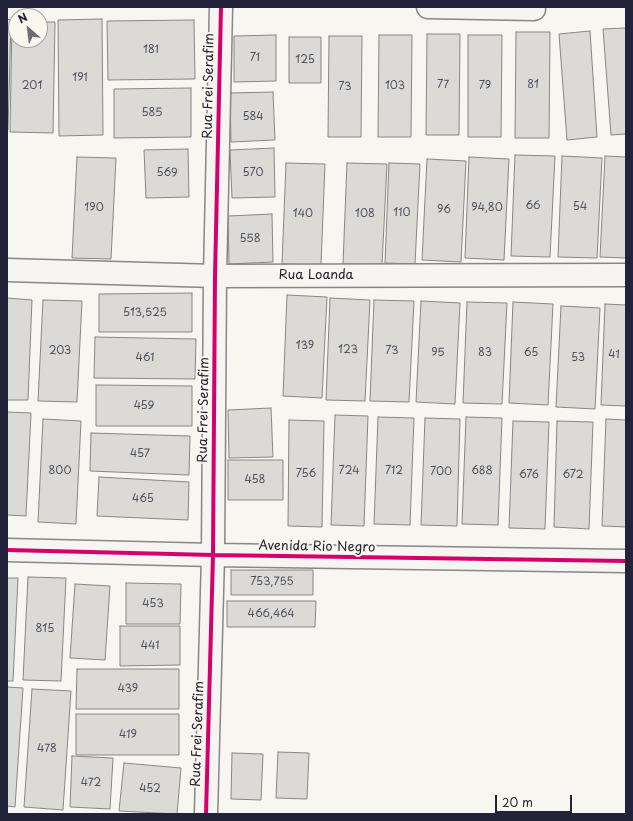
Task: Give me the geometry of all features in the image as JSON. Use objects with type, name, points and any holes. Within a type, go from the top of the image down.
[{"type":"street","name":"Rua Frei Serafim","points":[[206,814],[213,555],[215,276],[221,7]]},
{"type":"street","points":[[428,7],[534,9]]},
{"type":"street","name":"Rua Loanda","points":[[7,270],[215,276],[626,275]]},
{"type":"street","name":"Avenida Rio Negro","points":[[7,550],[213,555],[626,561]]},
{"type":"building","points":[[7,19],[8,48],[10,48],[7,130]]},
{"type":"building","points":[[102,19],[103,135],[59,136],[58,20]]},
{"type":"building","points":[[194,20],[195,79],[108,80],[107,21]]},
{"type":"building","points":[[48,22],[55,22],[53,133],[10,132],[12,48],[48,48]]},
{"type":"building","points":[[626,28],[626,134],[611,135],[603,29]]},
{"type":"building","points":[[590,31],[597,137],[567,140],[559,34]]},
{"type":"building","points":[[516,32],[550,32],[549,138],[515,138]]},
{"type":"building","points":[[427,34],[460,34],[459,135],[426,135]]},
{"type":"building","points":[[276,35],[276,81],[234,82],[234,36]]},
{"type":"building","points":[[379,35],[412,35],[411,137],[378,137]]},
{"type":"building","points":[[468,35],[502,35],[501,137],[468,137]]},
{"type":"building","points":[[329,36],[362,36],[361,137],[328,137]]},
{"type":"building","points":[[289,37],[321,37],[321,83],[289,83]]},
{"type":"building","points":[[191,88],[191,137],[114,138],[114,89]]},
{"type":"building","points":[[273,92],[275,140],[231,142],[230,93]]},
{"type":"building","points":[[274,148],[275,197],[232,198],[230,150]]},
{"type":"building","points":[[188,149],[189,197],[146,198],[144,150]]},
{"type":"building","points":[[515,155],[555,156],[550,257],[511,256]]},
{"type":"building","points":[[562,156],[602,158],[597,258],[558,257]]},
{"type":"building","points":[[605,156],[626,157],[626,258],[600,257]]},
{"type":"building","points":[[77,157],[116,158],[111,259],[72,258]]},
{"type":"building","points":[[469,157],[509,159],[504,260],[465,258]]},
{"type":"building","points":[[427,159],[466,161],[461,262],[422,260]]},
{"type":"building","points":[[286,163],[325,164],[321,265],[282,264]]},
{"type":"building","points":[[347,163],[387,164],[382,265],[343,264]]},
{"type":"building","points":[[389,163],[420,164],[415,264],[385,263]]},
{"type":"building","points":[[272,214],[273,262],[229,264],[228,216]]},
{"type":"building","points":[[192,293],[192,332],[99,332],[99,294]]},
{"type":"building","points":[[287,295],[327,297],[322,398],[283,396]]},
{"type":"building","points":[[7,298],[32,300],[28,400],[7,400]]},
{"type":"building","points":[[330,298],[370,300],[365,401],[326,400]]},
{"type":"building","points":[[43,300],[82,301],[77,402],[38,401]]},
{"type":"building","points":[[374,300],[414,301],[409,402],[370,401]]},
{"type":"building","points":[[421,301],[460,303],[455,404],[416,402]]},
{"type":"building","points":[[467,302],[507,303],[502,404],[463,403]]},
{"type":"building","points":[[513,302],[553,304],[548,405],[509,403]]},
{"type":"building","points":[[605,304],[626,305],[626,406],[601,405]]},
{"type":"building","points":[[561,306],[600,308],[595,409],[556,407]]},
{"type":"building","points":[[95,337],[196,339],[195,379],[94,378]]},
{"type":"building","points":[[96,385],[192,386],[192,426],[96,426]]},
{"type":"building","points":[[271,408],[273,457],[229,458],[228,410]]},
{"type":"building","points":[[7,412],[31,413],[26,516],[7,515]]},
{"type":"building","points":[[335,415],[368,416],[364,526],[331,525]]},
{"type":"building","points":[[378,417],[414,418],[410,525],[374,524]]},
{"type":"building","points":[[466,417],[502,418],[498,525],[462,524]]},
{"type":"building","points":[[425,418],[460,419],[457,526],[421,525]]},
{"type":"building","points":[[43,419],[81,421],[76,524],[38,522]]},
{"type":"building","points":[[606,419],[626,420],[626,527],[602,526]]},
{"type":"building","points":[[289,420],[324,421],[322,527],[288,526]]},
{"type":"building","points":[[513,421],[549,422],[545,529],[509,528]]},
{"type":"building","points":[[557,421],[593,422],[589,529],[554,527]]},
{"type":"building","points":[[91,433],[190,436],[189,475],[90,471]]},
{"type":"building","points":[[228,460],[283,460],[283,500],[228,500]]},
{"type":"building","points":[[99,477],[189,482],[188,520],[97,516]]},
{"type":"building","points":[[231,570],[313,570],[313,595],[231,595]]},
{"type":"building","points":[[28,577],[66,578],[61,681],[23,680]]},
{"type":"building","points":[[7,578],[18,578],[13,681],[7,681]]},
{"type":"building","points":[[126,583],[181,584],[180,624],[126,624]]},
{"type":"building","points":[[75,584],[110,586],[105,660],[70,658]]},
{"type":"building","points":[[227,601],[316,601],[315,627],[227,627]]},
{"type":"building","points":[[120,626],[180,626],[180,665],[120,666]]},
{"type":"building","points":[[77,669],[179,669],[179,709],[76,709]]},
{"type":"building","points":[[7,687],[23,688],[15,807],[7,806]]},
{"type":"building","points":[[32,689],[71,691],[63,810],[24,807]]},
{"type":"building","points":[[76,714],[179,714],[179,755],[76,755]]},
{"type":"building","points":[[278,752],[309,753],[307,799],[276,798]]},
{"type":"building","points":[[232,753],[263,754],[261,800],[231,799]]},
{"type":"building","points":[[72,756],[113,758],[110,809],[70,807]]},
{"type":"building","points":[[124,763],[181,768],[177,814],[119,811]]},
{"type":"cycle path","points":[[206,814],[213,555],[215,276],[221,7]]},
{"type":"cycle path","points":[[7,550],[213,555],[626,561]]}]
